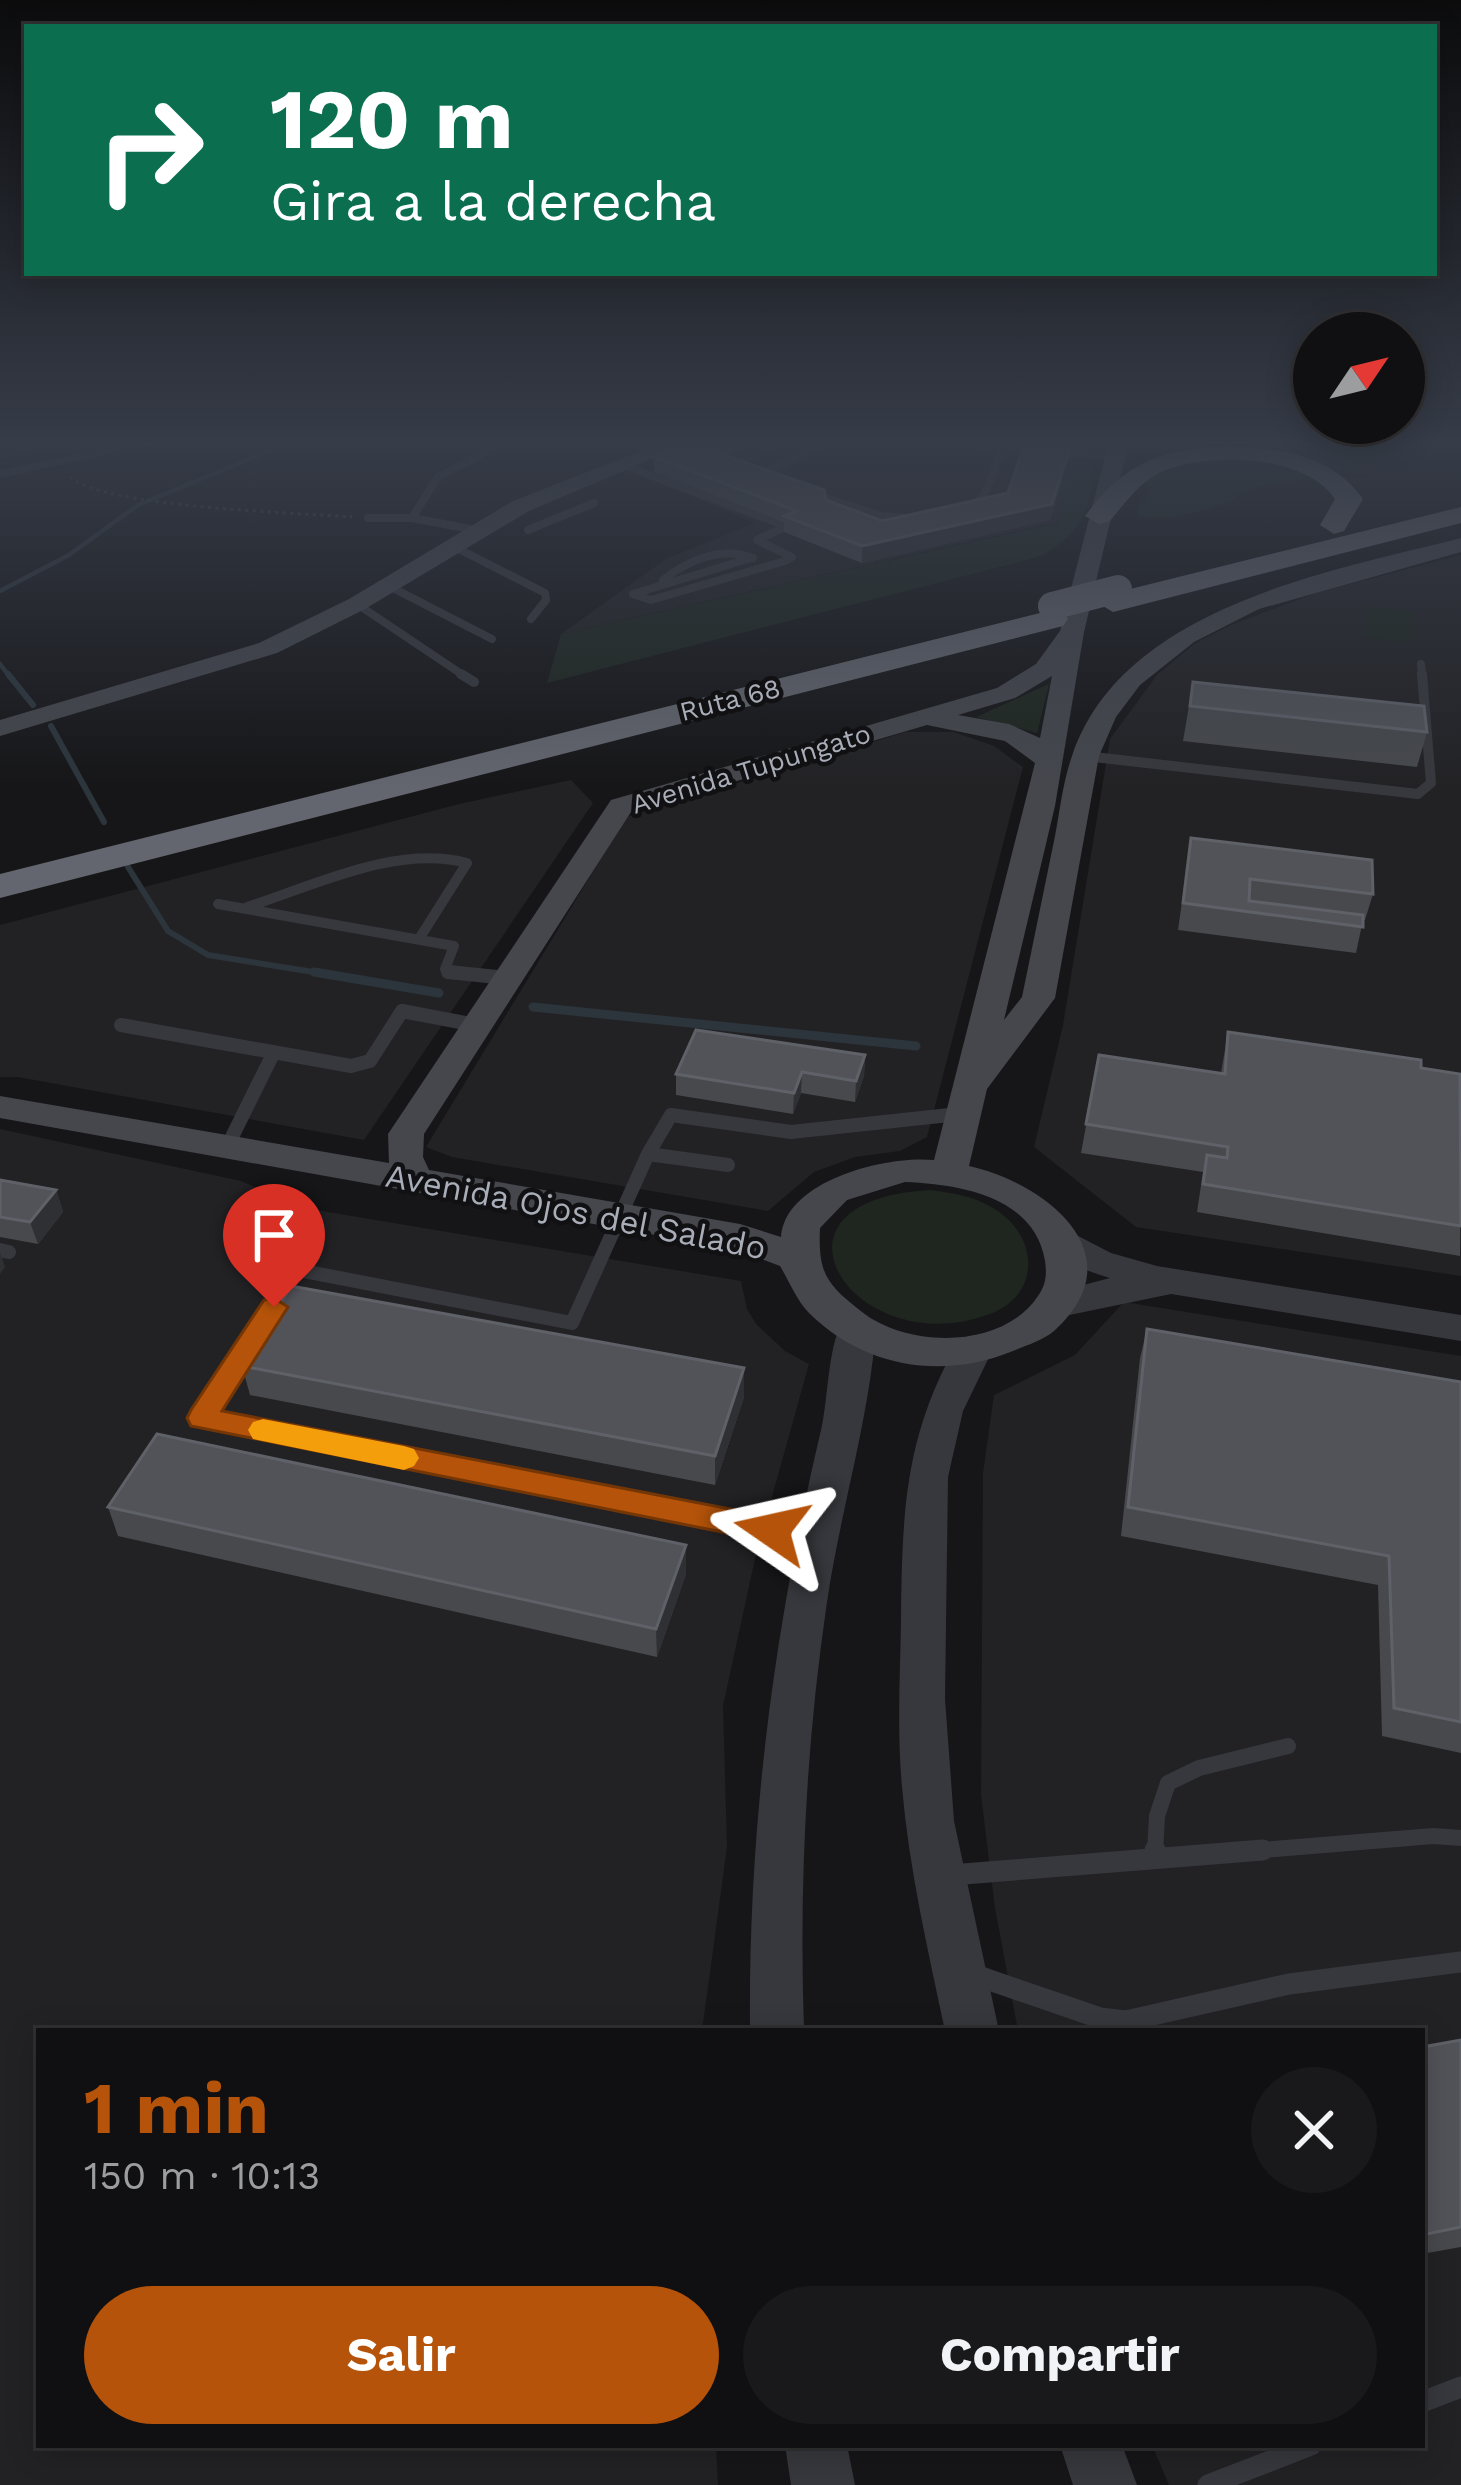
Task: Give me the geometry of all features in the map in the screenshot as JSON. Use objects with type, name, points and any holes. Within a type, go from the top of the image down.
[{"type":"highway","name":"Ruta 68","points":[[0,886],[1059,619],[1116,596],[1245,558]]},
{"type":"highway","name":"Ruta 68","points":[[1116,596],[1278,558]]},
{"type":"highway","name":"Ruta 68","points":[[0,869],[1059,619]]},
{"type":"main road","points":[[0,728],[268,649],[357,604],[430,558]]},
{"type":"main road","name":"Avenida Tupungato","points":[[414,1180],[405,1157],[406,1134],[621,806],[1018,688],[1045,669],[1083,558]]},
{"type":"main road","name":"Avenida Tupungato","points":[[968,1100],[1038,998],[1085,756],[1103,716],[1131,680],[1166,650],[1251,604],[1412,558]]},
{"type":"main road","name":"Avenida Tupungato","points":[[950,1172],[1049,763],[1059,619]]},
{"type":"main road","points":[[909,723],[991,729],[1029,744],[1049,763]]},
{"type":"main road","name":"Avenida Ojos del Salado","points":[[0,1107],[740,1237],[796,1257]]},
{"type":"main road","name":"Avenida Ojos del Salado","points":[[1054,1305],[1022,1333],[974,1349],[912,1349],[855,1331],[813,1298],[796,1257],[802,1225],[825,1198],[841,1188],[903,1170],[950,1172],[1015,1195],[1047,1221],[1057,1237]]},
{"type":"main road","points":[[1054,1305],[1066,1271],[1057,1237]]},
{"type":"street","name":"Avenida Ojos del Salado","points":[[1057,1237],[1098,1262],[1157,1279],[1461,1328]]},
{"type":"street","name":"Avenida Ojos del Salado","points":[[1054,1305],[1107,1291],[1190,1283]]},
{"type":"street","points":[[777,2028],[776,1870],[816,1538],[854,1372],[855,1331]]},
{"type":"street","points":[[971,2028],[940,1876],[923,1754],[923,1507],[931,1442],[952,1381],[974,1349]]},
{"type":"street","points":[[817,2448],[823,2485]]},
{"type":"street","points":[[1092,2448],[1105,2485]]},
{"type":"lane","points":[[479,558],[545,593],[546,600],[531,619]]},
{"type":"lane","points":[[768,566],[752,558],[633,594],[651,600],[768,566],[789,558]]},
{"type":"lane","points":[[387,585],[492,639]]},
{"type":"lane","points":[[357,604],[474,682]]},
{"type":"lane","points":[[1085,756],[1418,794],[1431,783],[1421,664]]},
{"type":"lane","points":[[243,908],[423,856],[458,857],[467,863],[419,939]]},
{"type":"lane","points":[[218,904],[454,946],[445,969],[449,973],[507,978]]},
{"type":"lane","points":[[122,1025],[351,1066],[370,1061],[402,1011],[476,1024]]},
{"type":"lane","points":[[227,1147],[274,1052]]},
{"type":"lane","points":[[816,1538],[202,1418],[298,1270],[572,1323],[648,1154],[671,1114],[790,1132],[968,1100]]},
{"type":"lane","points":[[648,1154],[728,1165]]},
{"type":"lane","points":[[1155,1858],[1157,1816],[1168,1783],[1198,1768],[1288,1747]]},
{"type":"lane","points":[[940,1876],[1433,1836],[1461,1838]]},
{"type":"lane","points":[[958,1969],[1100,2018],[1126,2021],[1288,1984],[1461,1962]]},
{"type":"lane","points":[[1425,2401],[1461,2387]]},
{"type":"lane","points":[[1208,2485],[1303,2448]]},
{"type":"shaded area","points":[[669,558],[898,558],[561,634]]},
{"type":"shaded area","points":[[901,558],[1034,558],[547,683],[561,634]]},
{"type":"shaded area","points":[[1461,558],[1461,1276],[1136,1227],[1034,1147],[1063,1025],[1110,739],[1157,675],[1194,644],[1316,593]]},
{"type":"shaded area","points":[[1368,606],[1414,612],[1412,643],[1365,638]]},
{"type":"shaded area","points":[[1049,684],[1037,733],[976,717]]},
{"type":"shaded area","points":[[906,732],[954,732],[994,746],[1023,767],[927,1137],[900,1151],[855,1157],[814,1172],[768,1211],[452,1157],[426,1147],[626,817]]},
{"type":"shaded area","points":[[571,780],[593,803],[364,1140],[0,1077],[0,925],[459,804]]},
{"type":"shaded area","points":[[0,1129],[241,1181],[304,1208],[741,1281],[756,1324],[785,1351],[809,1364],[756,1554],[723,1706],[727,1847],[702,2028],[36,2028],[36,2448],[716,2448],[718,2485],[0,2485]]},
{"type":"shaded area","points":[[931,1190],[986,1204],[1019,1233],[1026,1248],[1026,1279],[1007,1305],[990,1314],[941,1324],[897,1317],[862,1300],[840,1274],[832,1247],[843,1220],[875,1200]]},
{"type":"shaded area","points":[[1124,1302],[1461,1356],[1461,2485],[1169,2485],[1153,2448],[1425,2448],[1425,2028],[1017,2028],[995,1908],[981,1795],[983,1473],[994,1395],[1075,1355]]},
{"type":"building","points":[[1193,682],[1424,706],[1427,732],[1190,706]]},
{"type":"building","points":[[1191,838],[1372,860],[1373,894],[1250,879],[1249,901],[1363,915],[1363,927],[1183,903]]},
{"type":"building","points":[[696,1030],[865,1055],[856,1081],[802,1072],[794,1093],[676,1074]]},
{"type":"building","points":[[1228,1032],[1421,1060],[1421,1068],[1460,1074],[1461,1226],[1203,1184],[1207,1155],[1227,1158],[1228,1147],[1086,1124],[1099,1055],[1225,1074]]},
{"type":"building","points":[[0,1180],[56,1190],[30,1222],[0,1217]]},
{"type":"building","points":[[291,1286],[744,1368],[715,1456],[242,1366]]},
{"type":"building","points":[[1147,1329],[1461,1382],[1461,1722],[1394,1708],[1389,1556],[1128,1507]]},
{"type":"building","points":[[157,1434],[686,1545],[656,1629],[108,1507]]},
{"type":"building","points":[[1461,2040],[1461,2227],[1425,2234],[1425,2046]]},
{"type":"waterway","points":[[0,591],[63,558]]},
{"type":"waterway","points":[[0,664],[10,677]]},
{"type":"waterway","points":[[8,674],[33,705]]},
{"type":"waterway","points":[[51,726],[104,822]]},
{"type":"waterway","points":[[128,867],[168,931],[208,955],[328,974]]},
{"type":"waterway","points":[[314,972],[328,974]]},
{"type":"waterway","points":[[328,974],[439,993]]},
{"type":"waterway","points":[[533,1007],[916,1046]]},
{"type":"slow traffic","points":[[263,1430],[404,1458]]},
{"type":"route","points":[[274,1307],[202,1418],[772,1530]]}]
